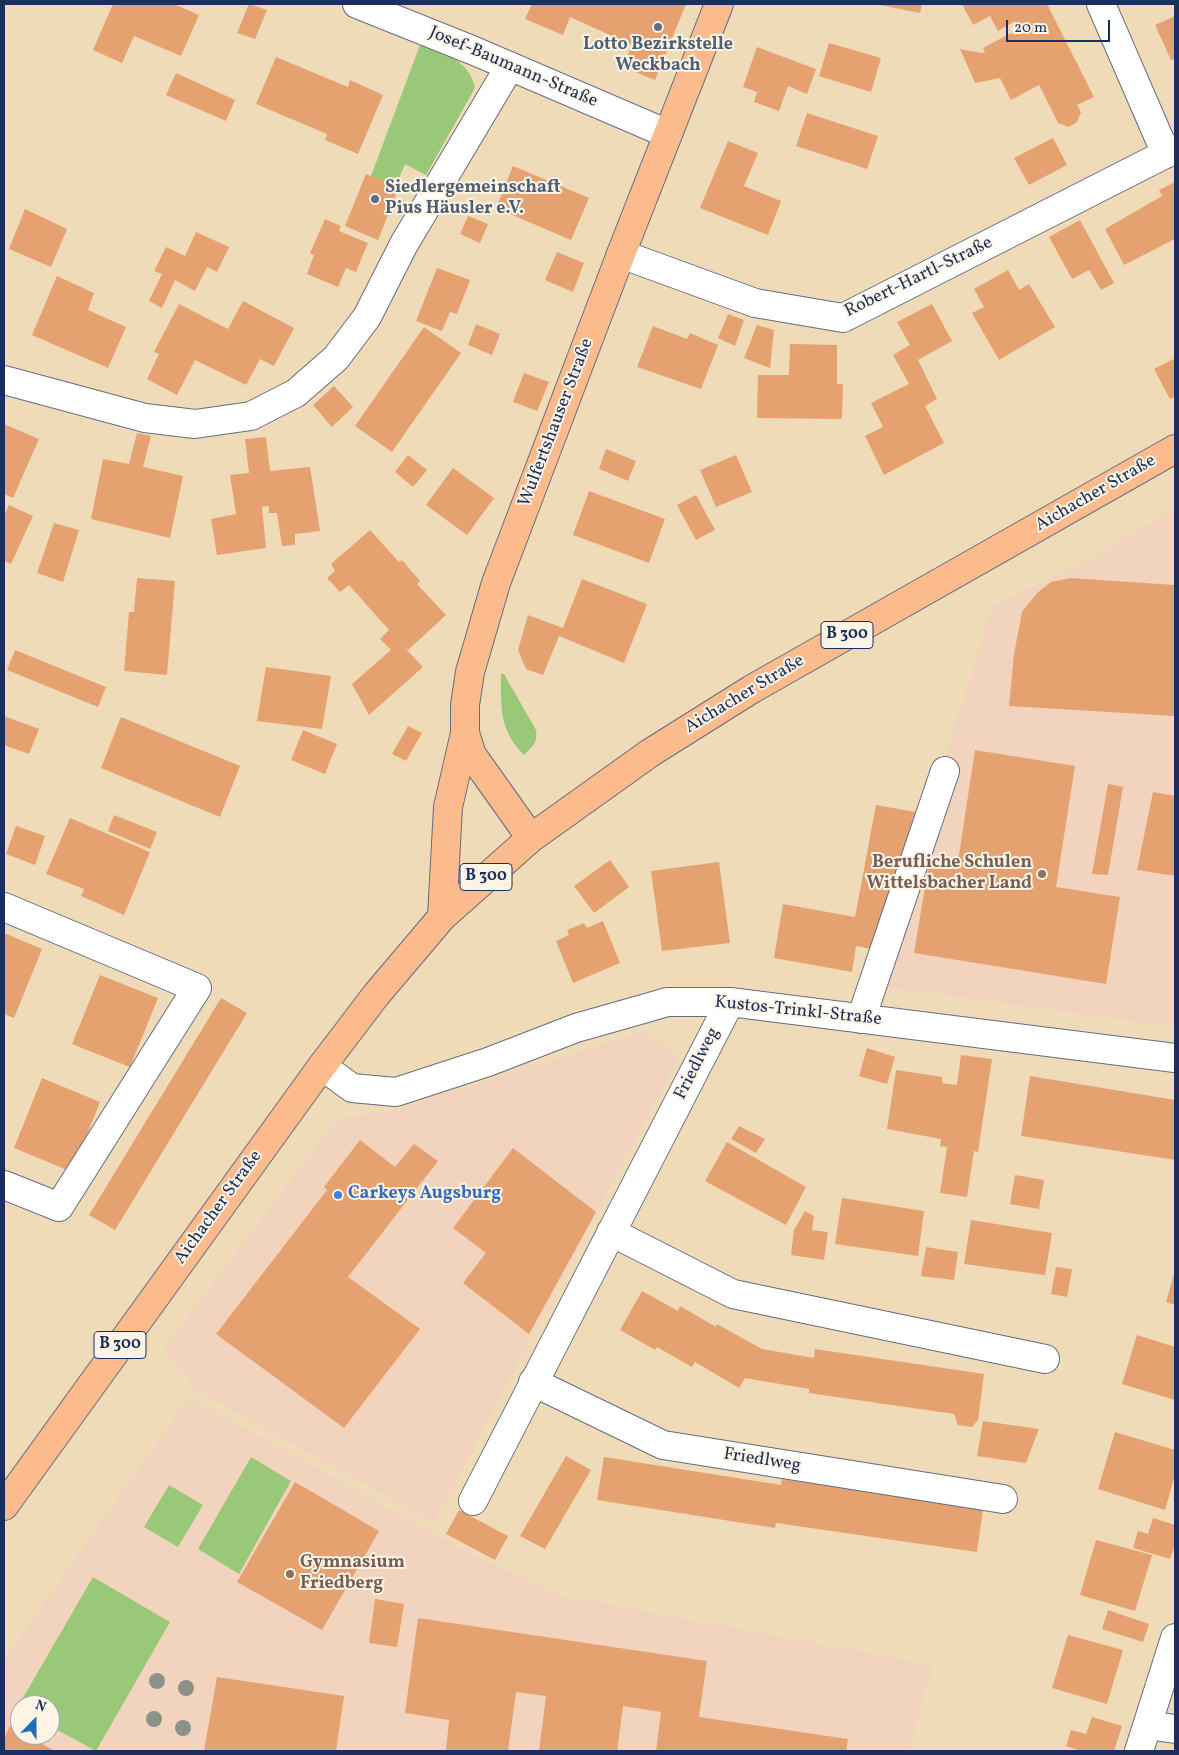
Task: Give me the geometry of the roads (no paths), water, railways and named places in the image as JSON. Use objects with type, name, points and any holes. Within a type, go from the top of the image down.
[{"type":"main road","name":"Wulfertshauser Straße","points":[[531,838],[472,756],[465,733],[465,705],[470,672],[486,614],[621,254],[719,4]]},
{"type":"main road","name":"Aichacher Straße","points":[[4,1506],[322,1066],[376,995],[442,917],[531,838],[650,753],[752,689],[1175,449]]},
{"type":"main road","points":[[442,917],[448,808],[465,733]]},
{"type":"street","name":"Josef-Baumann-Straße","points":[[357,4],[510,66],[668,134]]},
{"type":"street","points":[[1101,4],[1171,151]]},
{"type":"street","points":[[4,380],[145,418],[195,424],[251,416],[296,393],[336,358],[366,316],[404,244],[510,66]]},
{"type":"street","name":"Robert-Hartl-Straße","points":[[621,254],[755,303],[843,318],[1171,151]]},
{"type":"street","points":[[861,1018],[945,772]]},
{"type":"street","points":[[4,907],[197,988],[59,1207],[4,1185]]},
{"type":"street","name":"Kustos-Trinkl-Straße","points":[[322,1066],[352,1088],[396,1092],[488,1062],[576,1028],[667,1002],[730,1002],[1175,1058]]},
{"type":"street","name":"Friedlweg","points":[[473,1501],[730,1002]]},
{"type":"street","points":[[612,1232],[732,1294],[1046,1358]]},
{"type":"street","name":"Friedlweg","points":[[534,1382],[663,1445],[1003,1499]]},
{"type":"street","points":[[1139,1751],[1175,1638]]},
{"type":"street","points":[[1148,1725],[1175,1729]]},
{"type":"place","name":"Lotto Bezirkstelle Weckbach","points":[[658,27]]},
{"type":"place","name":"Siedlergemeinschaft Pius Häusler e.V.","points":[[375,199]]},
{"type":"place","name":"Berufliche Schulen Wittelsbacher Land","points":[[1042,874]]},
{"type":"place","name":"Carkeys Augsburg","points":[[338,1195]]},
{"type":"place","name":"Gymnasium Friedberg","points":[[290,1574]]}]
